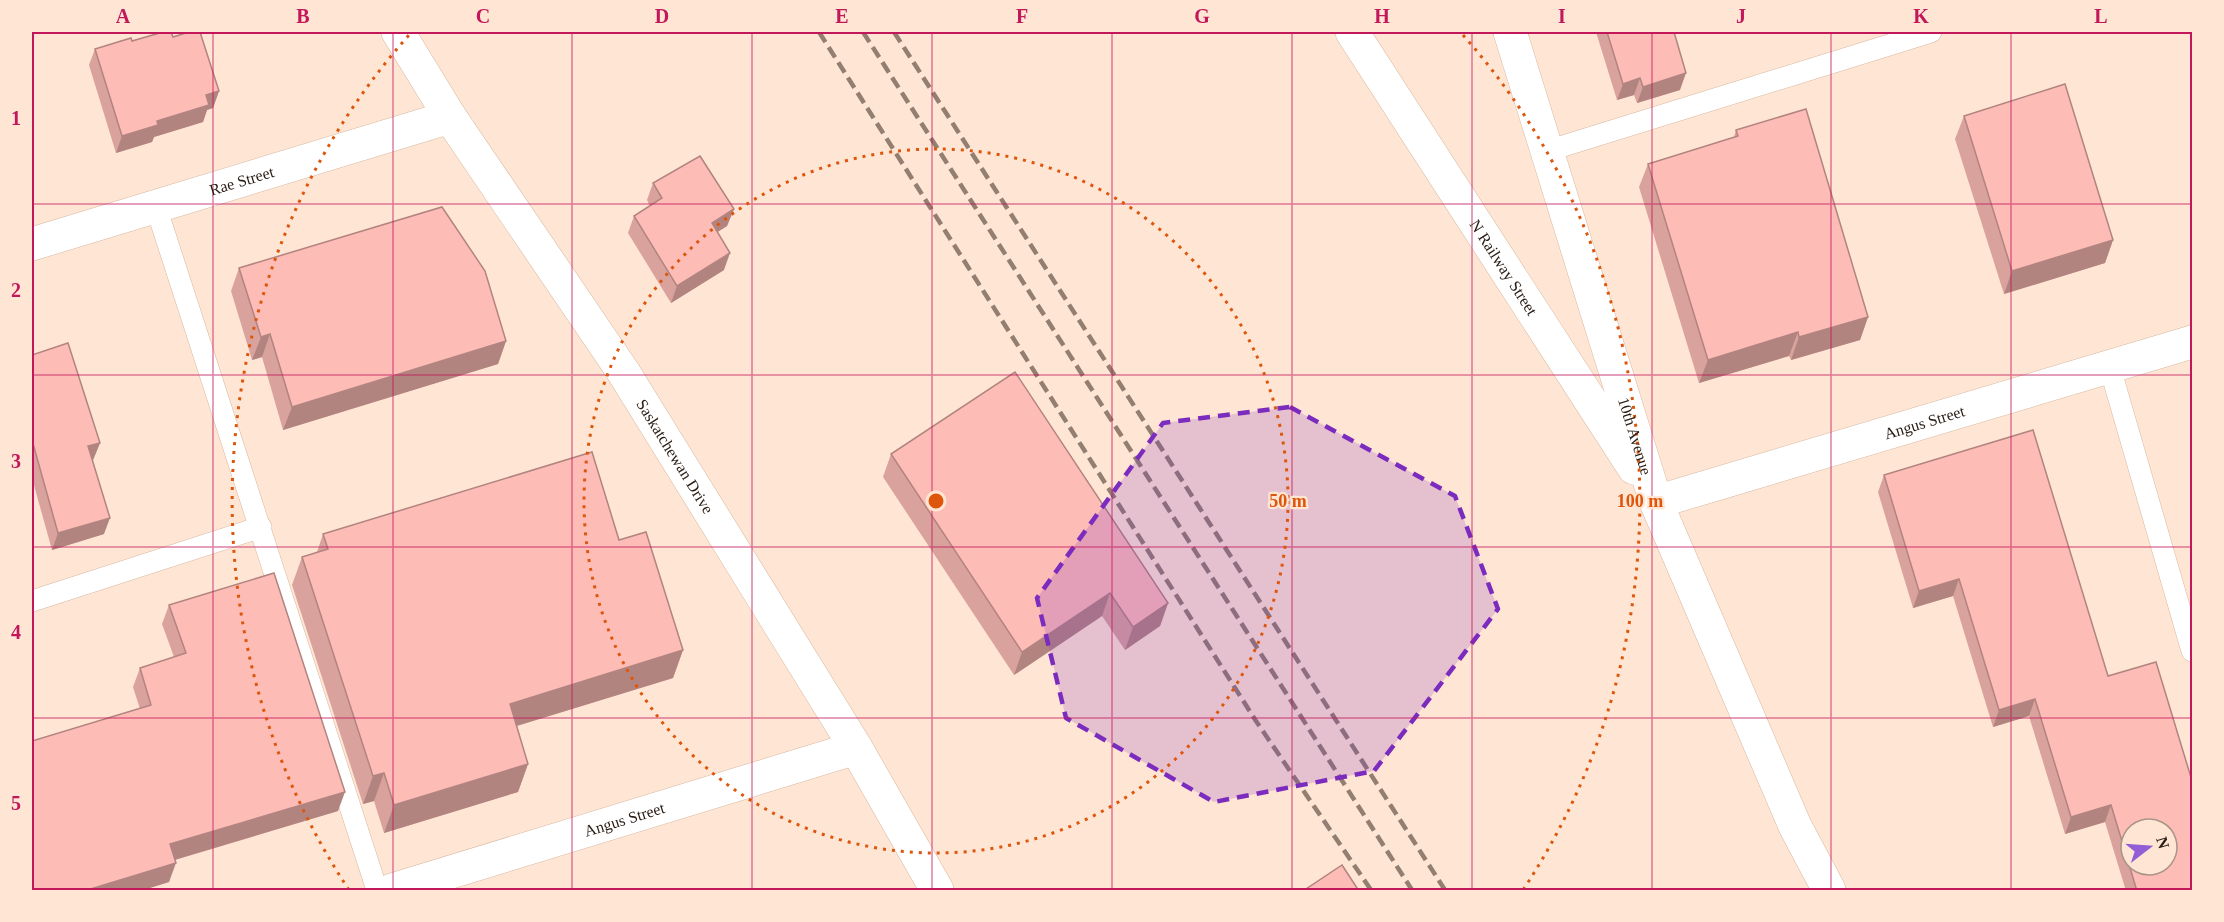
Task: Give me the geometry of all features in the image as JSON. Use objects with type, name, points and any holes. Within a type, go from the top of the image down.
[{"type":"street","name":"Saskatchewan Drive","points":[[398,32],[450,117],[624,373],[856,748],[937,891]]},
{"type":"street","name":"N Railway Street","points":[[1352,32],[1656,502]]},
{"type":"street","name":"10th Avenue","points":[[1510,32],[1656,502],[1796,826],[1829,891]]},
{"type":"street","name":"Rae Street","points":[[32,244],[450,117]]},
{"type":"street","name":"Angus Street","points":[[1656,502],[2193,342]]},
{"type":"street","name":"Angus Street","points":[[392,891],[461,880],[856,748]]},
{"type":"lane","points":[[1547,151],[1931,32]]},
{"type":"lane","points":[[156,207],[377,891]]},
{"type":"lane","points":[[2110,368],[2193,651]]},
{"type":"lane","points":[[32,601],[261,527]]},
{"type":"highlighted area","points":[[1290,407],[1455,496],[1498,609],[1374,771],[1214,802],[1066,718],[1037,598],[1163,423]]},
{"type":"building","points":[[171,32],[173,37],[189,32],[200,32],[219,91],[206,95],[209,105],[157,121],[158,125],[122,136],[95,49],[131,38],[132,41]]},
{"type":"building","points":[[1607,32],[1674,32],[1686,73],[1643,87],[1640,78],[1623,84]]},
{"type":"building","points":[[2065,84],[2113,240],[2012,271],[1964,116]]},
{"type":"building","points":[[1806,109],[1868,317],[1799,337],[1798,332],[1708,360],[1648,164],[1738,136],[1736,130]]},
{"type":"building","points":[[700,156],[734,209],[712,223],[730,253],[677,286],[634,216],[662,198],[653,183]]},
{"type":"building","points":[[442,207],[485,271],[506,341],[292,407],[270,334],[261,337],[239,268]]},
{"type":"building","points":[[68,343],[100,443],[88,446],[110,518],[58,533],[32,440],[32,355]]},
{"type":"building","points":[[1015,372],[1168,603],[1133,627],[1110,593],[1022,652],[891,454]]},
{"type":"building","points":[[2033,430],[2108,676],[2156,662],[2193,784],[2193,891],[2137,891],[2133,877],[2179,877],[2179,817],[2119,817],[2119,831],[2111,805],[2071,817],[2035,699],[1999,710],[1959,579],[1919,591],[1884,475]]},
{"type":"building","points":[[592,452],[619,540],[646,532],[683,650],[510,704],[528,764],[394,805],[384,773],[373,776],[302,557],[328,549],[323,534]]},
{"type":"building","points":[[274,573],[345,792],[170,844],[176,863],[84,891],[32,891],[32,741],[151,705],[140,668],[186,653],[169,605]]},
{"type":"building","points":[[1342,865],[1359,891],[1303,891]]},
{"type":"railway","points":[[819,32],[1256,721],[1371,890]]},
{"type":"railway","points":[[863,32],[1412,890]]},
{"type":"railway","points":[[894,32],[1445,890]]}]
